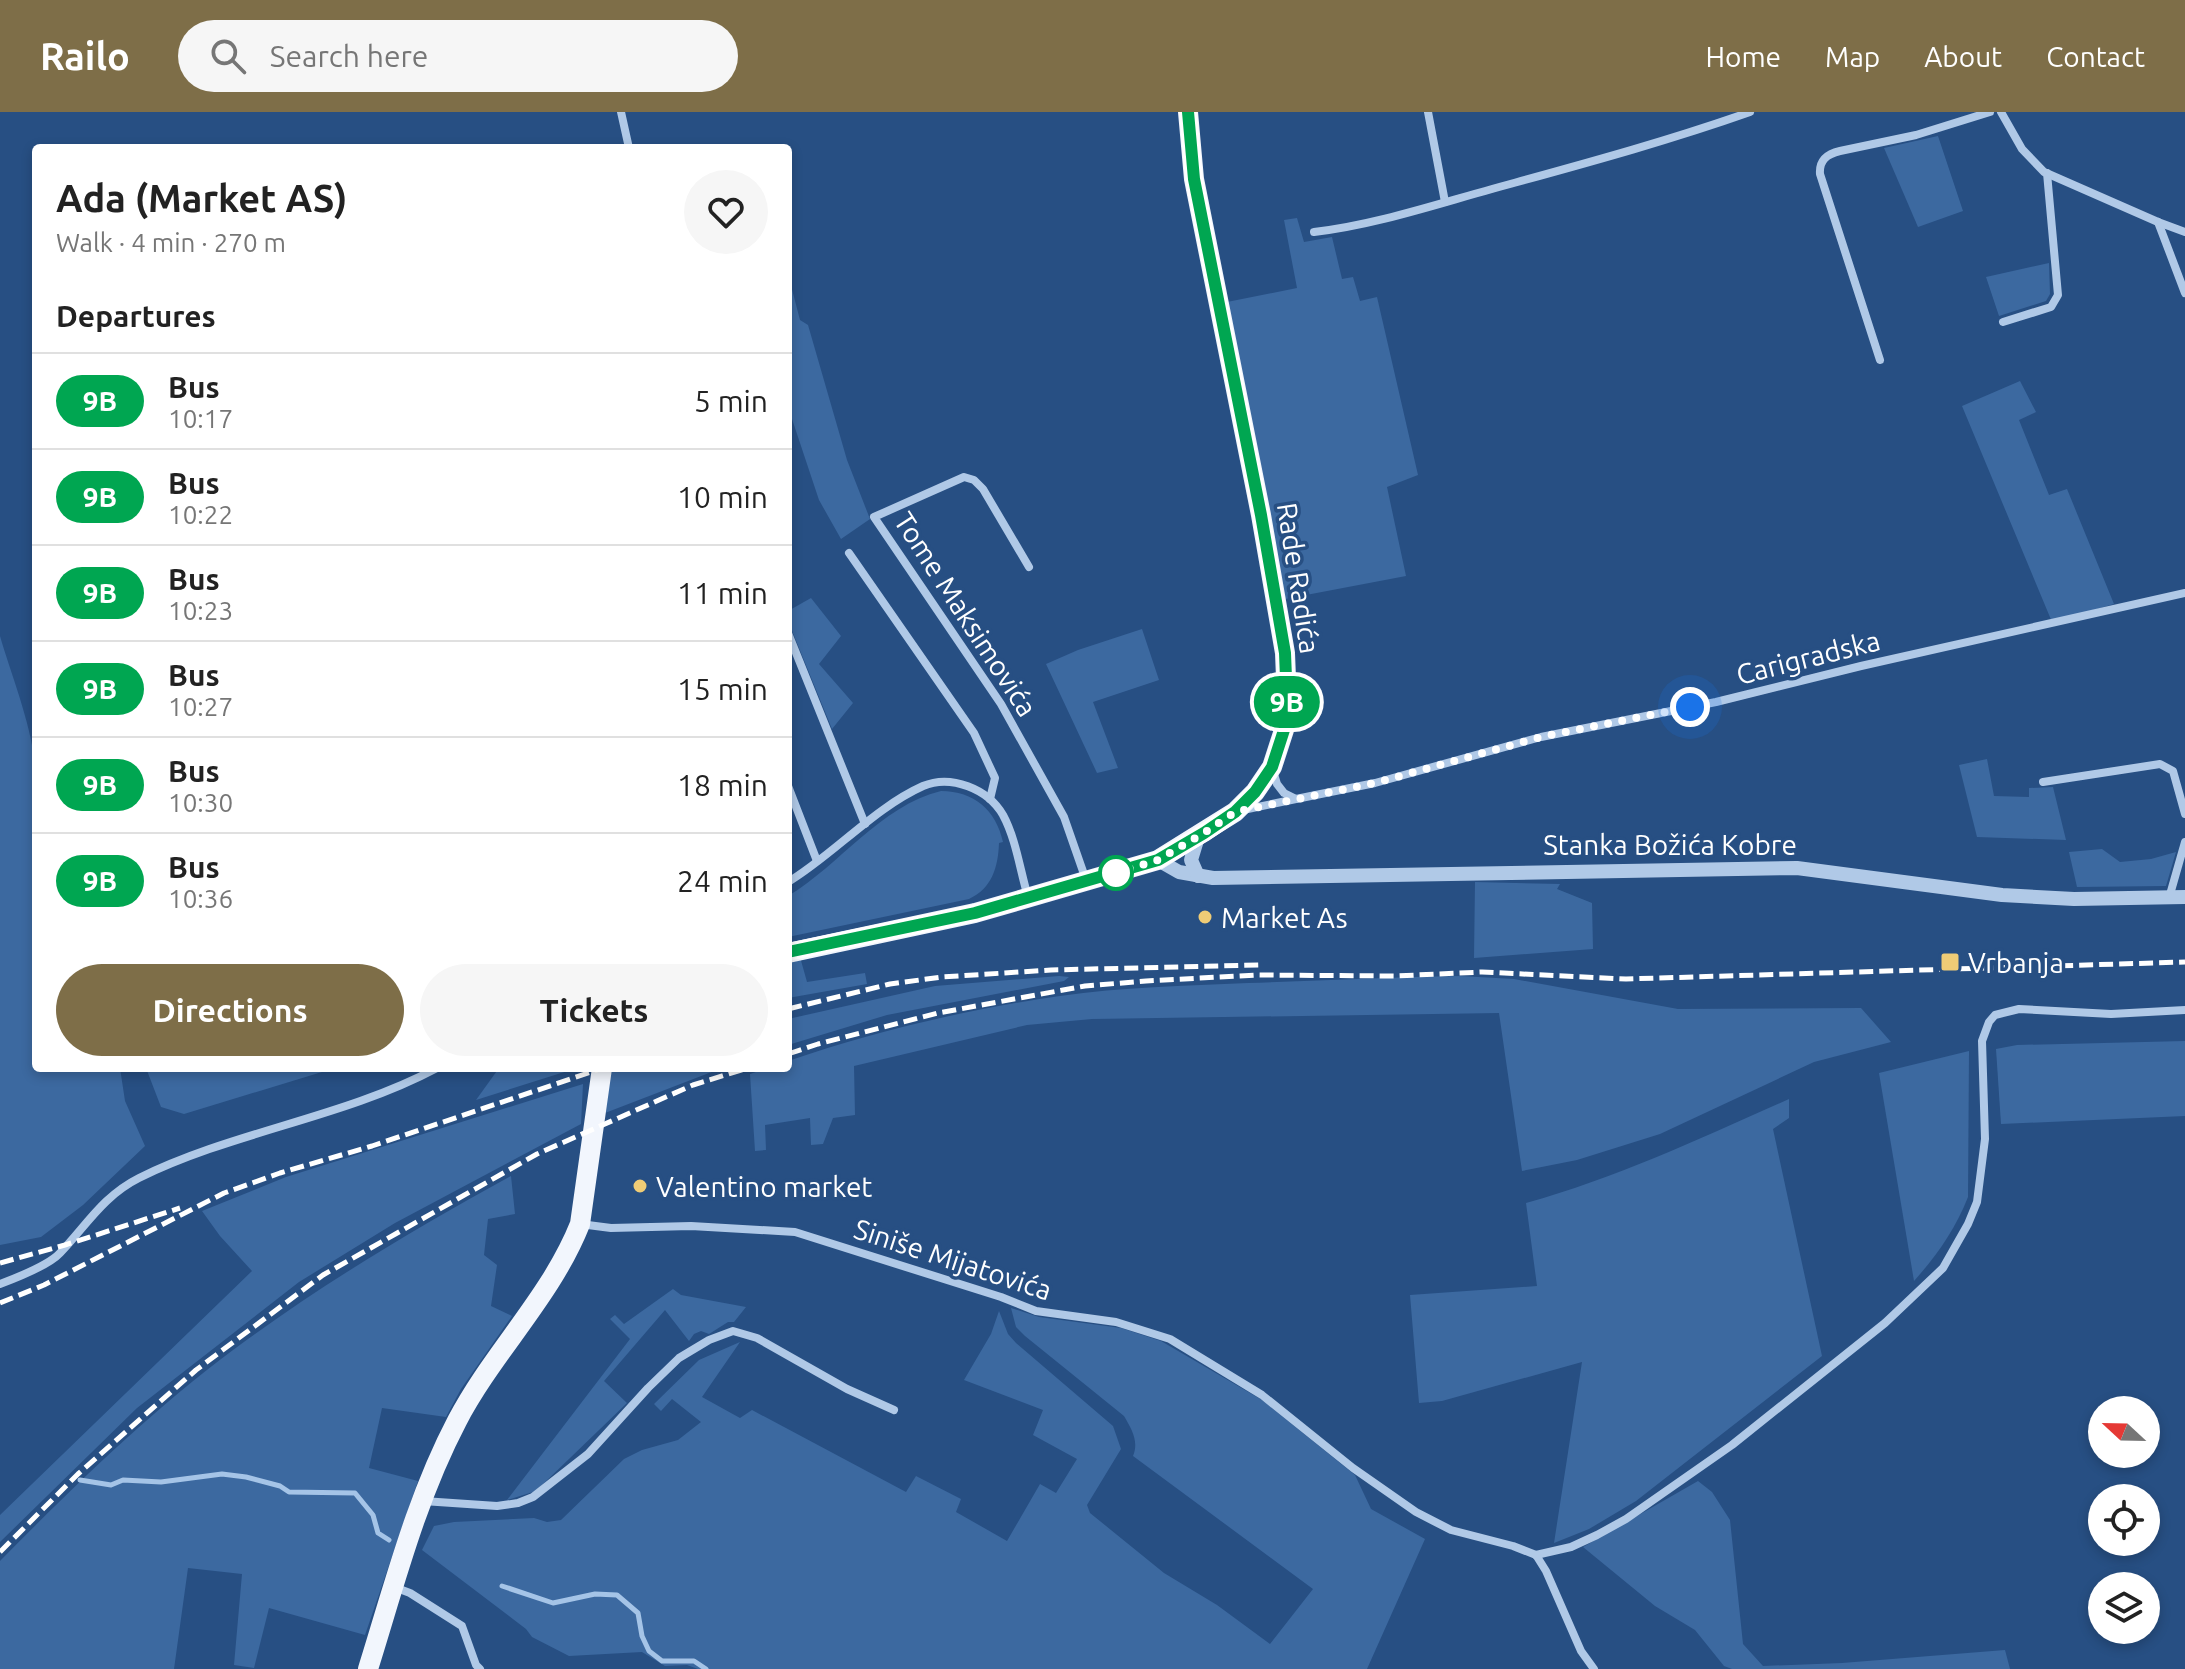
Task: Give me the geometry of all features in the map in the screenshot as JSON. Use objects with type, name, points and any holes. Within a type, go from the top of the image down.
[{"type":"main road","name":"Rade Radića","points":[[792,952],[975,913],[1158,860],[1235,812],[1255,792],[1272,767],[1284,730],[1287,703],[1285,653],[1261,515],[1194,179],[1188,112]]},
{"type":"main road","points":[[368,1669],[422,1500],[437,1463],[471,1396],[560,1268],[580,1224],[601,1072]]},
{"type":"street","points":[[621,112],[628,144]]},
{"type":"street","points":[[1428,112],[1445,202]]},
{"type":"street","points":[[1314,232],[1336,230],[1445,202],[1629,151],[1750,112]]},
{"type":"street","points":[[1880,360],[1820,174],[1823,160],[1840,151],[1916,135],[1990,112]]},
{"type":"street","points":[[2001,112],[2022,149],[2047,173],[2185,232]]},
{"type":"street","points":[[2003,322],[2051,307],[2058,295],[2047,173]]},
{"type":"street","points":[[2158,222],[2185,293]]},
{"type":"street","name":"Tome Maksimovića","points":[[1029,567],[983,489],[974,480],[964,477],[874,517],[1001,704],[1064,817],[1086,881]]},
{"type":"street","points":[[849,553],[974,733],[995,778],[990,799]]},
{"type":"street","name":"Carigradska","points":[[1235,812],[1375,783],[1541,737],[1716,702],[2185,593]]},
{"type":"street","points":[[792,643],[865,824]]},
{"type":"street","points":[[2043,782],[2160,764],[2173,771],[2185,814]]},
{"type":"street","points":[[1272,767],[1277,784],[1284,793],[1296,799]]},
{"type":"street","points":[[792,880],[865,824],[917,790],[942,783],[966,786],[990,799],[1001,811],[1009,827],[1028,897]]},
{"type":"street","points":[[792,796],[817,861]]},
{"type":"street","points":[[1198,837],[1191,860],[1198,876]]},
{"type":"street","points":[[2169,898],[2185,842]]},
{"type":"street","name":"Stanka Božića Kobre","points":[[1158,860],[1179,872],[1198,876],[1797,868],[2002,895],[2074,899],[2185,897]]},
{"type":"street","points":[[1594,1669],[1581,1651],[1536,1555],[1583,1543],[1626,1519],[1732,1445],[1885,1323],[1943,1268],[1977,1202],[1985,1139],[1982,1041],[1995,1015],[2019,1009],[2111,1014],[2185,1010]]},
{"type":"street","points":[[0,1284],[59,1255],[111,1195],[159,1168],[357,1103],[428,1072]]},
{"type":"street","name":"Siniše Mijatovića","points":[[580,1224],[611,1228],[691,1226],[795,1232],[1001,1297],[1036,1311],[1142,1328],[1170,1339],[1230,1373],[1293,1418],[1353,1468],[1416,1512],[1451,1530],[1536,1555]]},
{"type":"street","points":[[422,1500],[497,1506],[533,1497],[588,1454],[679,1358],[709,1340],[733,1331],[757,1338],[847,1389],[894,1410]]},
{"type":"street","points":[[394,1587],[410,1593],[462,1626],[480,1669]]},
{"type":"shaded area","points":[[1938,136],[1963,211],[1918,227],[1884,148]]},
{"type":"shaded area","points":[[1297,218],[1304,242],[1332,237],[1342,279],[1353,277],[1360,301],[1377,297],[1418,475],[1387,487],[1406,576],[1285,599],[1227,302],[1297,288],[1284,220]]},
{"type":"shaded area","points":[[2049,263],[2050,294],[2046,301],[1999,316],[1986,277]]},
{"type":"shaded area","points":[[792,289],[800,320],[808,325],[847,460],[870,519],[841,539],[819,500],[792,419]]},
{"type":"shaded area","points":[[2020,381],[2036,412],[2019,420],[2049,495],[2067,489],[2114,604],[2052,622],[1962,406]]},
{"type":"shaded area","points":[[811,598],[841,636],[819,664],[853,703],[832,729],[792,631],[792,609]]},
{"type":"shaded area","points":[[1142,629],[1159,680],[1093,702],[1118,768],[1097,773],[1046,664]]},
{"type":"shaded area","points":[[0,636],[32,746],[32,1072],[121,1072],[125,1101],[145,1146],[83,1205],[41,1237],[0,1245]]},
{"type":"shaded area","points":[[1987,759],[1994,796],[2029,797],[2029,788],[2053,787],[2066,840],[1977,837],[1959,765]]},
{"type":"shaded area","points":[[941,791],[964,794],[982,804],[989,812],[1003,842],[999,843],[992,876],[983,889],[969,899],[792,936],[792,893],[879,823],[919,799]]},
{"type":"shaded area","points":[[2102,849],[2120,862],[2151,859],[2176,852],[2166,886],[2077,887],[2069,852]]},
{"type":"shaded area","points":[[1475,882],[1560,884],[1557,889],[1592,903],[1593,949],[1474,958]]},
{"type":"shaded area","points":[[800,957],[807,982],[865,973],[867,984],[792,997],[792,958]]},
{"type":"shaded area","points":[[1460,976],[1514,979],[1678,1009],[1861,1008],[1891,1042],[1814,1062],[1660,1134],[1577,1160],[1522,1171],[1499,1013],[1092,1019],[1027,1025],[854,1066],[855,1115],[833,1118],[823,1144],[811,1145],[810,1118],[765,1125],[766,1150],[755,1151],[750,1074],[792,1072],[792,1060],[922,1022],[991,1007],[1107,991]]},
{"type":"shaded area","points":[[1069,977],[1064,981],[887,1015],[792,1044],[792,1018],[935,986]]},
{"type":"shaded area","points":[[2185,1041],[2185,1116],[2001,1124],[1996,1049],[2017,1045]]},
{"type":"shaded area","points":[[1969,1051],[1968,1197],[1945,1242],[1914,1281],[1879,1073]]},
{"type":"shaded area","points":[[148,1072],[322,1072],[184,1114],[161,1107]]},
{"type":"shaded area","points":[[496,1072],[564,1072],[476,1100]]},
{"type":"shaded area","points":[[611,1072],[712,1072],[605,1113]]},
{"type":"shaded area","points":[[583,1084],[581,1124],[395,1223],[299,1282],[137,1408],[0,1542],[0,1515],[252,1271],[202,1211],[286,1177]]},
{"type":"shaded area","points":[[1789,1099],[1789,1118],[1773,1129],[1822,1356],[1636,1501],[1589,1529],[1554,1543],[1582,1362],[1442,1401],[1419,1403],[1410,1295],[1537,1286],[1526,1203],[1627,1169]]},
{"type":"shaded area","points":[[511,1176],[515,1214],[488,1219],[484,1255],[497,1265],[491,1306],[512,1316],[461,1389],[446,1417],[382,1408],[369,1468],[418,1481],[365,1635],[269,1608],[254,1668],[234,1665],[242,1574],[188,1568],[174,1669],[0,1669],[0,1561],[58,1503],[183,1389],[248,1339],[377,1253]]},
{"type":"shaded area","points":[[673,1289],[681,1295],[746,1307],[734,1322],[728,1322],[709,1334],[701,1331],[689,1341],[665,1310],[604,1381],[627,1403],[541,1486],[533,1492],[507,1500],[630,1339],[610,1319],[615,1315],[624,1324]]},
{"type":"shaded area","points":[[1011,1308],[1039,1317],[1121,1328],[1161,1341],[1262,1400],[1355,1475],[1371,1509],[1425,1539],[1367,1669],[698,1669],[687,1665],[665,1666],[642,1652],[569,1656],[532,1637],[526,1629],[422,1550],[434,1526],[534,1518],[547,1522],[561,1520],[624,1459],[642,1450],[678,1440],[701,1422],[672,1399],[661,1411],[654,1404],[699,1360],[740,1342],[702,1397],[740,1418],[752,1410],[906,1492],[916,1476],[961,1499],[956,1512],[1007,1541],[1040,1484],[1056,1493],[1077,1459],[1033,1435],[1043,1410],[964,1380],[991,1334],[999,1311],[1008,1334],[1016,1343],[1113,1426],[1121,1449],[1087,1505],[1090,1513],[1164,1573],[1217,1605],[1270,1644],[1313,1589],[1133,1456],[1135,1440],[1124,1416],[1025,1336],[1016,1327]]},
{"type":"shaded area","points":[[1698,1481],[1712,1492],[1730,1520],[1743,1644],[1763,1666],[2005,1650],[2010,1669],[1732,1669],[1724,1666],[1695,1630],[1655,1606],[1583,1547]]},
{"type":"waterway","points":[[80,1480],[111,1485],[123,1480],[161,1482],[222,1474],[280,1486],[289,1492],[355,1493],[373,1515],[378,1533],[389,1540]]},
{"type":"waterway","points":[[502,1586],[553,1603],[595,1594],[617,1595],[638,1613],[642,1636],[649,1651],[662,1661],[694,1661],[706,1669]]},
{"type":"railway","points":[[792,1053],[938,1013],[1085,986],[1146,981],[1257,975],[1395,976],[1482,972],[1626,979],[2185,962]]},
{"type":"railway","points":[[792,1008],[890,984],[942,977],[1051,970],[1259,965]]},
{"type":"railway","points":[[0,1303],[44,1285],[224,1193],[591,1072]]},
{"type":"railway","points":[[0,1552],[78,1474],[196,1370],[323,1275],[537,1154],[693,1085],[735,1072]]},
{"type":"railway","points":[[0,1263],[180,1208]]},
{"type":"bus line","name":"9B","points":[[792,951],[975,913],[1158,860],[1235,812],[1255,792],[1272,767],[1284,730],[1287,703],[1285,653],[1261,515],[1194,179],[1188,112]]},
{"type":"place","name":"Market As","points":[[1205,917]]},
{"type":"place","name":"Vrbanja","points":[[1950,962]]},
{"type":"place","name":"Valentino market","points":[[640,1186]]},
{"type":"route","points":[[1116,873],[1158,860],[1235,812],[1375,783],[1541,737],[1690,707]]}]
